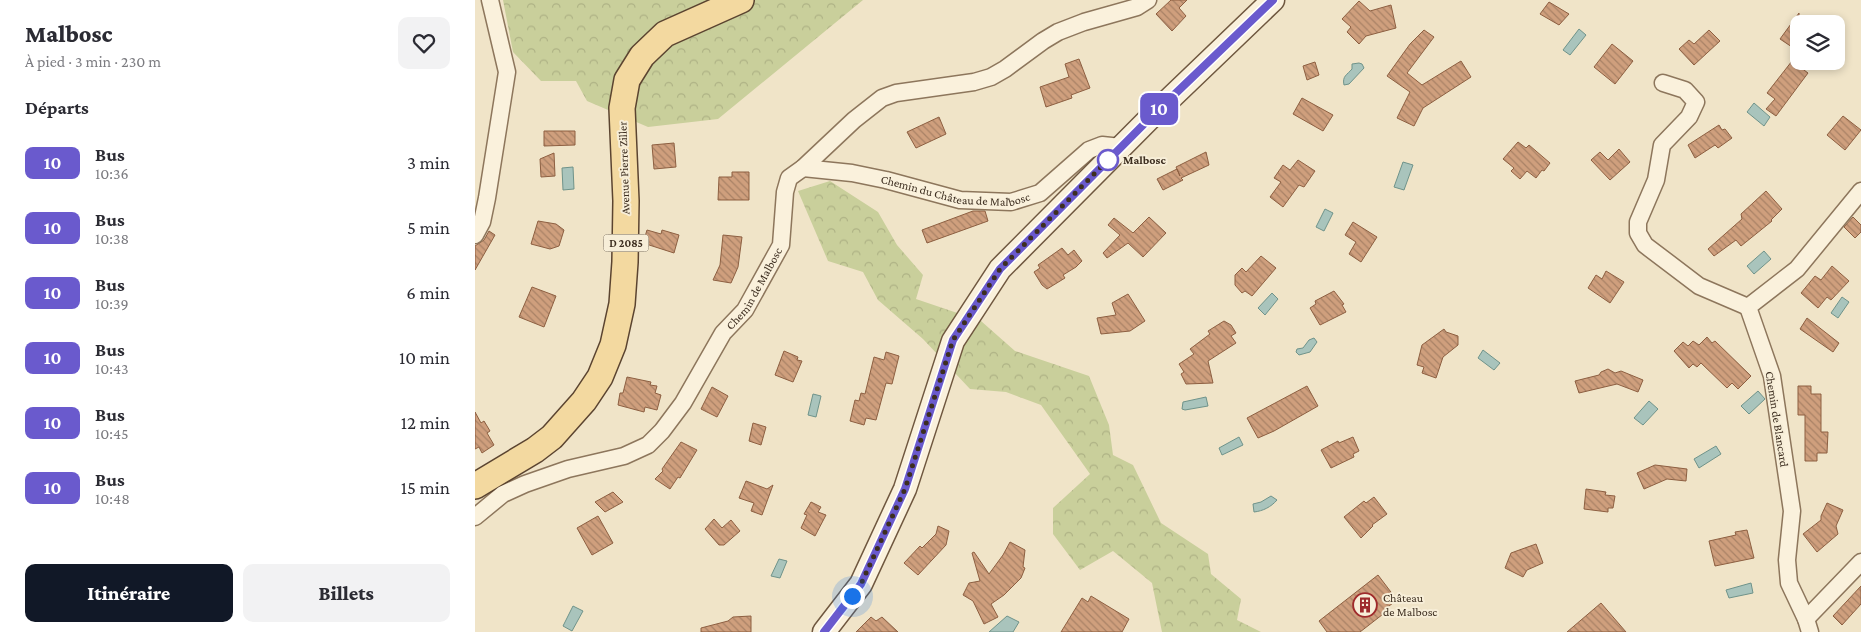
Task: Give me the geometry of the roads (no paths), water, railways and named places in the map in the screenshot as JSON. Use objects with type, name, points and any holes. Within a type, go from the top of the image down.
[{"type":"main road","name":"Avenue Pierre Ziller","points":[[475,486],[535,450],[552,437],[584,401],[595,385],[613,345],[622,304],[625,262],[626,201],[622,108],[627,80],[642,56],[665,34],[741,0]]},
{"type":"main road","points":[[824,632],[861,584],[905,489],[953,340],[1000,269],[1121,146],[1273,0]]},
{"type":"street","points":[[475,236],[482,222],[487,198],[507,72],[490,0]]},
{"type":"street","name":"Chemin de Malbosc","points":[[475,517],[503,494],[525,484],[568,469],[624,456],[647,445],[662,432],[683,404],[723,333],[745,310],[781,245],[785,192],[789,178],[803,168],[854,120],[883,98],[896,93],[974,82],[991,77],[1005,70],[1058,32],[1084,22],[1137,7],[1148,0]]},
{"type":"street","points":[[1663,83],[1685,90],[1696,102],[1689,117],[1662,145],[1656,180],[1638,222],[1638,233],[1645,245],[1699,286],[1748,307],[1797,270],[1861,191]]},
{"type":"street","name":"Chemin du Château de Malbosc","points":[[803,168],[852,173],[960,200],[1011,202],[1040,193],[1089,150],[1102,145],[1121,146]]},
{"type":"street","name":"Chemin de Blancard","points":[[1748,307],[1772,376],[1792,510],[1787,560],[1789,583],[1808,626]]},
{"type":"street","points":[[1808,626],[1861,562]]},
{"type":"water","points":[[1579,29],[1586,35],[1570,55],[1563,50]]},
{"type":"water","points":[[1359,63],[1364,68],[1349,84],[1344,85],[1344,78],[1352,69],[1352,64]]},
{"type":"water","points":[[1754,103],[1770,117],[1764,126],[1747,112]]},
{"type":"water","points":[[1403,162],[1413,165],[1404,190],[1394,187]]},
{"type":"water","points":[[573,167],[574,189],[563,190],[562,168]]},
{"type":"water","points":[[1325,209],[1333,213],[1324,231],[1316,227]]},
{"type":"water","points":[[1764,251],[1771,259],[1754,274],[1747,266]]},
{"type":"water","points":[[1272,293],[1278,299],[1265,315],[1258,308]]},
{"type":"water","points":[[1842,297],[1849,302],[1838,318],[1831,313]]},
{"type":"water","points":[[1314,338],[1317,342],[1310,352],[1299,355],[1296,352],[1297,349],[1303,348],[1309,340]]},
{"type":"water","points":[[1483,350],[1500,363],[1494,370],[1478,358]]},
{"type":"water","points":[[1758,391],[1765,399],[1749,414],[1741,406]]},
{"type":"water","points":[[813,394],[821,396],[816,417],[808,415]]},
{"type":"water","points":[[1206,397],[1208,406],[1182,409],[1183,402]]},
{"type":"water","points":[[1649,401],[1658,409],[1643,425],[1634,418]]},
{"type":"water","points":[[1239,437],[1243,445],[1222,455],[1219,448]]},
{"type":"water","points":[[1716,446],[1721,454],[1699,468],[1694,459]]},
{"type":"water","points":[[1271,496],[1277,500],[1267,508],[1254,512],[1253,504]]},
{"type":"water","points":[[779,559],[787,561],[780,578],[771,576]]},
{"type":"water","points":[[1751,583],[1753,593],[1729,598],[1726,590]]},
{"type":"water","points":[[573,606],[583,611],[572,631],[563,626]]},
{"type":"water","points":[[1007,616],[1019,622],[1013,632],[989,632]]},
{"type":"place","name":"Malbosc","points":[[1108,160]]},
{"type":"place","name":"Château de Malbosc","points":[[1365,605]]}]
